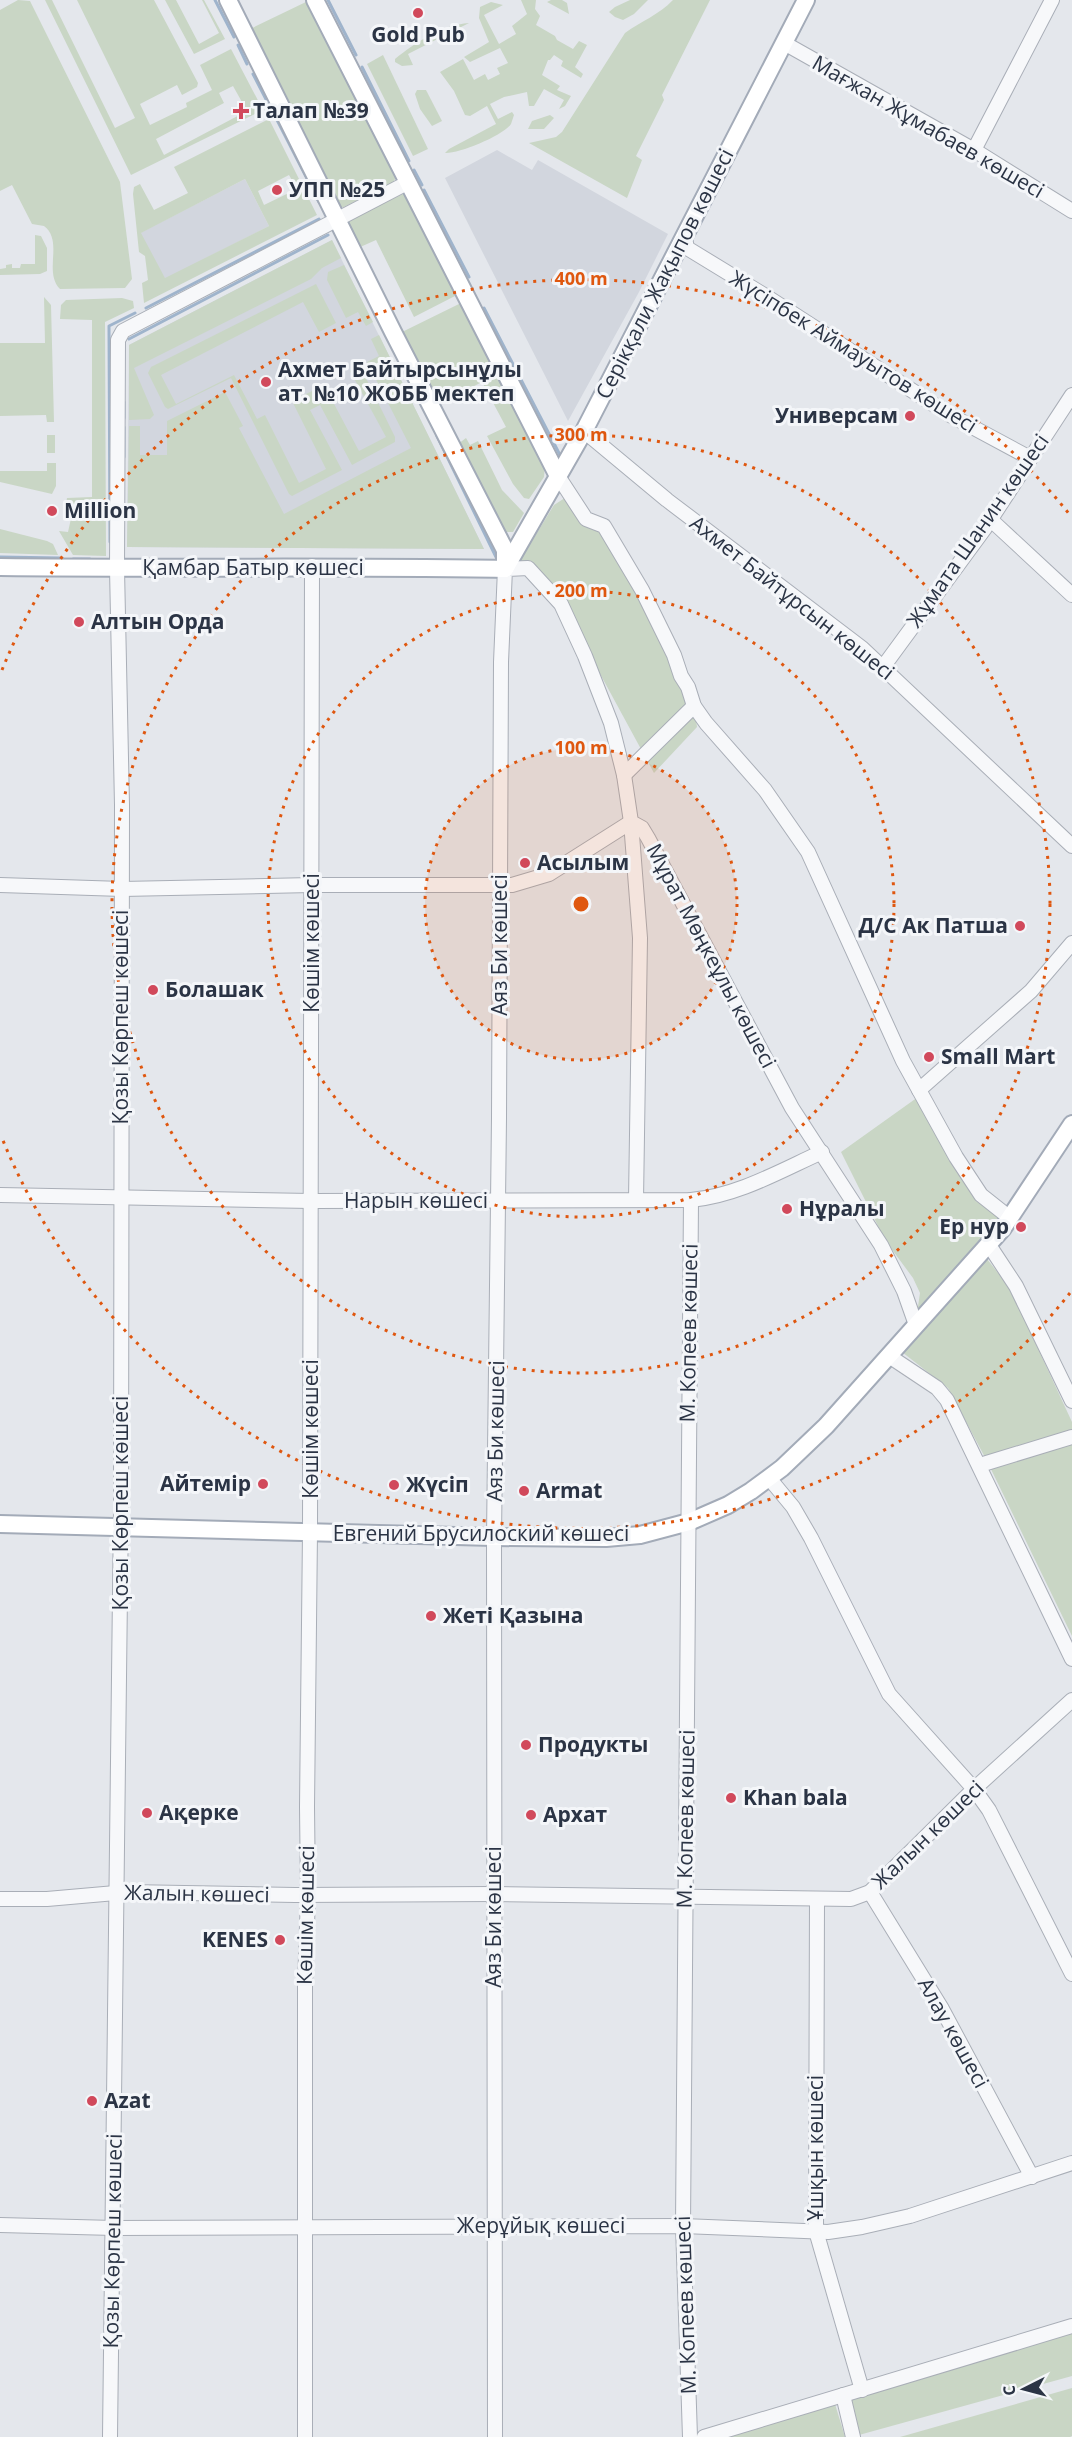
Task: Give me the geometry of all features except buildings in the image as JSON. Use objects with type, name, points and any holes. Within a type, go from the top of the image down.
[{"type":"main road","points":[[228,0],[393,332],[500,539],[505,550],[505,569]]},
{"type":"main road","points":[[315,0],[558,476]]},
{"type":"main road","name":"Серікқали Жақыпов көшесі","points":[[505,569],[584,431],[806,0]]},
{"type":"main road","points":[[500,539],[510,544],[519,544]]},
{"type":"main road","name":"Қамбар Батыр көшесі","points":[[0,567],[312,566],[505,569]]},
{"type":"main road","name":"Евгений Брусилоский көшесі","points":[[0,1524],[494,1538],[618,1537],[661,1531],[689,1522],[728,1505],[769,1478],[826,1426],[1010,1218],[1072,1124]]},
{"type":"street","points":[[974,150],[1052,0]]},
{"type":"street","name":"Мағжан Жұмабаев көшесі","points":[[784,43],[974,150],[1072,212]]},
{"type":"street","points":[[338,218],[403,174]]},
{"type":"street","name":"Қозы Көрпеш көшесі","points":[[110,2437],[121,1528],[122,889],[117,568],[120,335],[338,218]]},
{"type":"street","name":"Жүсіпбек Аймауытов көшесі","points":[[685,238],[687,248],[950,415],[1029,458]]},
{"type":"street","name":"Жұмата Шанин көшесі","points":[[883,667],[990,519],[1071,398]]},
{"type":"street","name":"Ахмет Байтұрсын көшесі","points":[[584,431],[667,500],[805,603],[883,667],[1072,846]]},
{"type":"street","points":[[558,476],[586,519],[604,526],[642,590],[674,655],[694,706],[706,723],[765,790],[808,852],[903,1062],[981,1195],[1010,1218]]},
{"type":"street","points":[[990,519],[1072,595]]},
{"type":"street","name":"Көшім көшесі","points":[[304,2437],[303,2226],[310,1532],[312,566]]},
{"type":"street","name":"Мұрат Мөңкеұлы көшесі","points":[[505,569],[528,568],[561,604],[611,723],[624,775],[631,822],[642,828],[648,838],[792,1108],[881,1245],[904,1291],[916,1325]]},
{"type":"street","name":"Аяз Би көшесі","points":[[495,2437],[494,1538],[499,1200],[501,662],[505,569]]},
{"type":"street","points":[[624,775],[694,706]]},
{"type":"street","points":[[0,885],[122,889],[312,885],[500,886],[526,882],[549,874],[631,822],[640,938],[636,1200]]},
{"type":"street","points":[[919,1090],[1031,991],[1072,943]]},
{"type":"street","name":"Нарын көшесі","points":[[0,1195],[311,1201],[691,1200],[708,1199],[734,1191],[822,1152]]},
{"type":"street","name":"М. Копеев көшесі","points":[[690,2437],[683,2226],[689,1522],[687,1432],[691,1200]]},
{"type":"street","points":[[988,1245],[1016,1286],[1072,1401]]},
{"type":"street","points":[[889,1356],[943,1393],[980,1465],[1072,1659]]},
{"type":"street","points":[[980,1465],[1072,1437]]},
{"type":"street","points":[[769,1478],[793,1507],[811,1538],[889,1694],[974,1789],[989,1810],[1072,1974]]},
{"type":"street","name":"Жалын көшесі","points":[[0,1899],[57,1899],[117,1892],[850,1899],[870,1892],[974,1789],[1072,1700]]},
{"type":"street","name":"Алау көшесі","points":[[870,1892],[942,2009],[1032,2177]]},
{"type":"street","name":"Ұшқын көшесі","points":[[817,1899],[816,2231],[862,2390]]},
{"type":"street","name":"Жерұйық көшесі","points":[[0,2225],[114,2228],[683,2226],[816,2231],[862,2227],[910,2216],[1072,2163]]},
{"type":"street","points":[[704,2437],[1072,2326]]},
{"type":"street","points":[[843,2395],[853,2437]]},
{"type":"shaded area","points":[[497,150],[532,170],[538,160],[668,234],[568,421],[445,178]]},
{"type":"shaded area","points":[[245,179],[269,226],[165,279],[140,233]]},
{"type":"shaded area","name":"Ахмет Байтырсынұлы ат. №10 ЖОББ мектеп","points":[[332,240],[484,549],[127,547],[129,345]]},
{"type":"green space","points":[[18,0],[30,1],[120,182],[132,279],[125,288],[60,289],[53,274],[53,240],[50,232],[44,226],[32,224],[12,185],[0,191],[0,10]]},
{"type":"green space","points":[[45,0],[52,0],[115,128],[135,118],[77,0],[154,0],[198,83],[197,87],[182,95],[177,85],[140,104],[150,125],[187,107],[186,103],[212,90],[200,65],[231,49],[263,110],[131,175]],"holes":[[[233,86],[247,111],[164,155],[156,139],[224,103],[219,93]]]},
{"type":"green space","points":[[165,0],[176,0],[199,44],[219,33],[202,0],[204,0],[225,39],[194,54]]},
{"type":"green space","points":[[521,0],[536,0],[535,9],[540,16],[536,25],[555,36],[557,40],[573,49],[579,41],[587,45],[575,67],[583,74],[581,78],[561,66],[563,61],[554,55],[548,60],[542,75],[560,86],[557,90],[571,96],[565,106],[559,109],[564,100],[544,89],[534,106],[529,106],[527,92],[504,97],[490,104],[498,119],[512,112],[514,115],[511,124],[506,129],[460,151],[445,153],[496,124],[487,106],[470,116],[465,115],[454,91],[440,72],[463,59],[474,80],[485,74],[488,80],[500,74],[497,68],[508,63],[500,48],[470,62],[464,57],[489,42],[479,18],[480,7],[491,2],[503,5],[484,15],[499,44],[516,34],[512,26],[527,14]]},
{"type":"green space","points":[[562,0],[567,3],[569,14],[547,2]]},
{"type":"green space","points":[[630,0],[648,0],[634,14],[623,20],[609,12],[615,7]]},
{"type":"green space","points":[[673,0],[710,0],[662,95],[664,100],[636,156],[642,160],[627,198],[529,143],[556,137],[562,132],[625,33],[662,10]]},
{"type":"green space","points":[[308,1],[396,177],[393,183],[344,207],[339,207],[269,64],[263,61],[248,30]]},
{"type":"green space","points":[[469,23],[408,54],[413,65],[402,66],[395,62],[395,59],[430,35],[449,27]]},
{"type":"green space","points":[[383,55],[428,149],[413,156],[367,64]]},
{"type":"green space","points":[[417,90],[426,90],[442,121],[432,126],[420,109],[415,94]]},
{"type":"green space","points":[[550,115],[554,118],[544,129],[528,129],[532,121]]},
{"type":"green space","points":[[269,119],[317,215],[144,303],[142,283],[148,280],[145,256],[139,252],[134,187],[140,184],[154,210],[188,193],[174,167]],"holes":[[[289,175],[297,189],[264,205],[258,191]],[[245,179],[269,226],[165,278],[141,233]]]},
{"type":"green space","points":[[403,194],[409,199],[455,296],[414,317],[376,240],[358,248],[347,225],[352,218]]},
{"type":"green space","points":[[35,235],[41,236],[47,248],[47,271],[40,274],[0,275],[0,269],[6,268],[6,265],[12,264],[12,268],[20,268],[21,264],[35,264]]},
{"type":"green space","points":[[332,240],[341,258],[322,268],[311,279],[134,368],[154,415],[150,419],[129,420],[129,345]]},
{"type":"green space","points":[[344,265],[373,322],[366,326],[358,312],[346,318],[327,280],[328,272]]},
{"type":"green space","points":[[316,284],[336,323],[319,332],[303,302],[161,375],[176,404],[234,375],[257,419],[265,415],[299,483],[326,469],[292,401],[324,385],[359,451],[386,437],[350,371],[360,366],[395,437],[395,442],[352,465],[320,405],[310,410],[342,470],[292,496],[231,378],[168,409],[148,373],[151,367]]},
{"type":"green space","points":[[44,297],[51,305],[54,422],[47,422],[46,415],[0,416],[0,343],[45,343]]},
{"type":"green space","points":[[122,298],[133,301],[134,308],[105,322],[106,556],[73,555],[59,531],[68,532],[72,514],[65,512],[67,498],[92,497],[92,320],[60,319],[61,305],[66,300]]},
{"type":"green space","points":[[461,303],[545,466],[544,477],[529,499],[524,498],[513,484],[487,436],[506,427],[482,382],[447,400],[435,400],[400,333]]},
{"type":"green space","points":[[379,335],[484,549],[127,547],[129,426],[140,426],[140,455],[167,455],[167,421],[225,392],[243,426],[239,428],[284,514],[411,448],[367,362],[379,356],[371,339]]},
{"type":"green space","points":[[47,435],[55,435],[55,453],[47,453]]},
{"type":"green space","points":[[466,438],[470,445],[478,441],[502,490],[524,513],[513,532],[506,532],[502,527],[458,444]]},
{"type":"green space","points":[[47,463],[56,463],[56,486],[52,494],[0,482],[0,471],[47,471]]},
{"type":"green space","points":[[571,494],[586,519],[604,526],[694,706],[697,727],[654,773],[598,670],[564,595],[531,564],[518,564],[554,505]]},
{"type":"green space","points":[[0,529],[47,541],[53,544],[58,555],[0,553]]},
{"type":"green space","points":[[918,1097],[976,1201],[1001,1218],[917,1313],[920,1293],[913,1278],[885,1240],[841,1152]]},
{"type":"green space","points":[[987,1259],[1010,1288],[1072,1422],[1072,1636],[988,1463],[948,1388],[902,1352]]},
{"type":"green space","points":[[1072,2333],[1072,2376],[859,2435],[851,2400]]},
{"type":"green space","points":[[1072,2388],[1072,2436],[1070,2437],[900,2437]]},
{"type":"green space","points":[[835,2404],[845,2437],[727,2437]]},
{"type":"waterway","points":[[215,0],[234,37]]},
{"type":"waterway","points":[[328,0],[356,55]]},
{"type":"waterway","points":[[238,45],[247,64]]},
{"type":"waterway","points":[[362,67],[409,161]]},
{"type":"waterway","points":[[253,74],[270,107]]},
{"type":"waterway","points":[[275,116],[319,202]]},
{"type":"waterway","points":[[414,170],[422,185]]},
{"type":"waterway","points":[[424,190],[469,277]]},
{"type":"waterway","points":[[146,308],[319,219]]},
{"type":"waterway","points":[[129,339],[328,235]]},
{"type":"waterway","points":[[484,308],[561,457]]},
{"type":"waterway","points":[[110,542],[109,326],[135,313]]},
{"type":"waterway","points":[[124,402],[124,418]]},
{"type":"waterway","points":[[124,427],[124,457]]},
{"type":"waterway","points":[[437,436],[497,559]]},
{"type":"waterway","points":[[0,557],[60,558]]},
{"type":"waterway","points":[[73,559],[90,559]]},
{"type":"place","name":"Gold Pub","points":[[418,13]]},
{"type":"place","name":"Талап №39","points":[[241,111]]},
{"type":"place","name":"УПП №25","points":[[277,190]]},
{"type":"place","name":"Ахмет Байтырсынұлы ат. №10 ЖОББ мектеп","points":[[266,382]]},
{"type":"place","name":"Универсам","points":[[910,416]]},
{"type":"place","name":"Million","points":[[52,511]]},
{"type":"place","name":"Алтын Орда","points":[[79,622]]},
{"type":"place","name":"Асылым","points":[[525,863]]},
{"type":"place","name":"Д/С Ак Патша","points":[[1020,926]]},
{"type":"place","name":"Болашак","points":[[153,990]]},
{"type":"place","name":"Small Mart","points":[[929,1057]]},
{"type":"place","name":"Нұралы","points":[[787,1209]]},
{"type":"place","name":"Ер нур","points":[[1021,1227]]},
{"type":"place","name":"Айтемір","points":[[263,1484]]},
{"type":"place","name":"Жүсіп","points":[[394,1485]]},
{"type":"place","name":"Armat","points":[[524,1491]]},
{"type":"place","name":"Жеті Қазына","points":[[431,1616]]},
{"type":"place","name":"Продукты","points":[[526,1745]]},
{"type":"place","name":"Khan bala","points":[[731,1798]]},
{"type":"place","name":"Ақерке","points":[[147,1813]]},
{"type":"place","name":"Архат","points":[[531,1815]]},
{"type":"place","name":"KENES","points":[[280,1940]]},
{"type":"place","name":"Azat","points":[[92,2101]]}]
